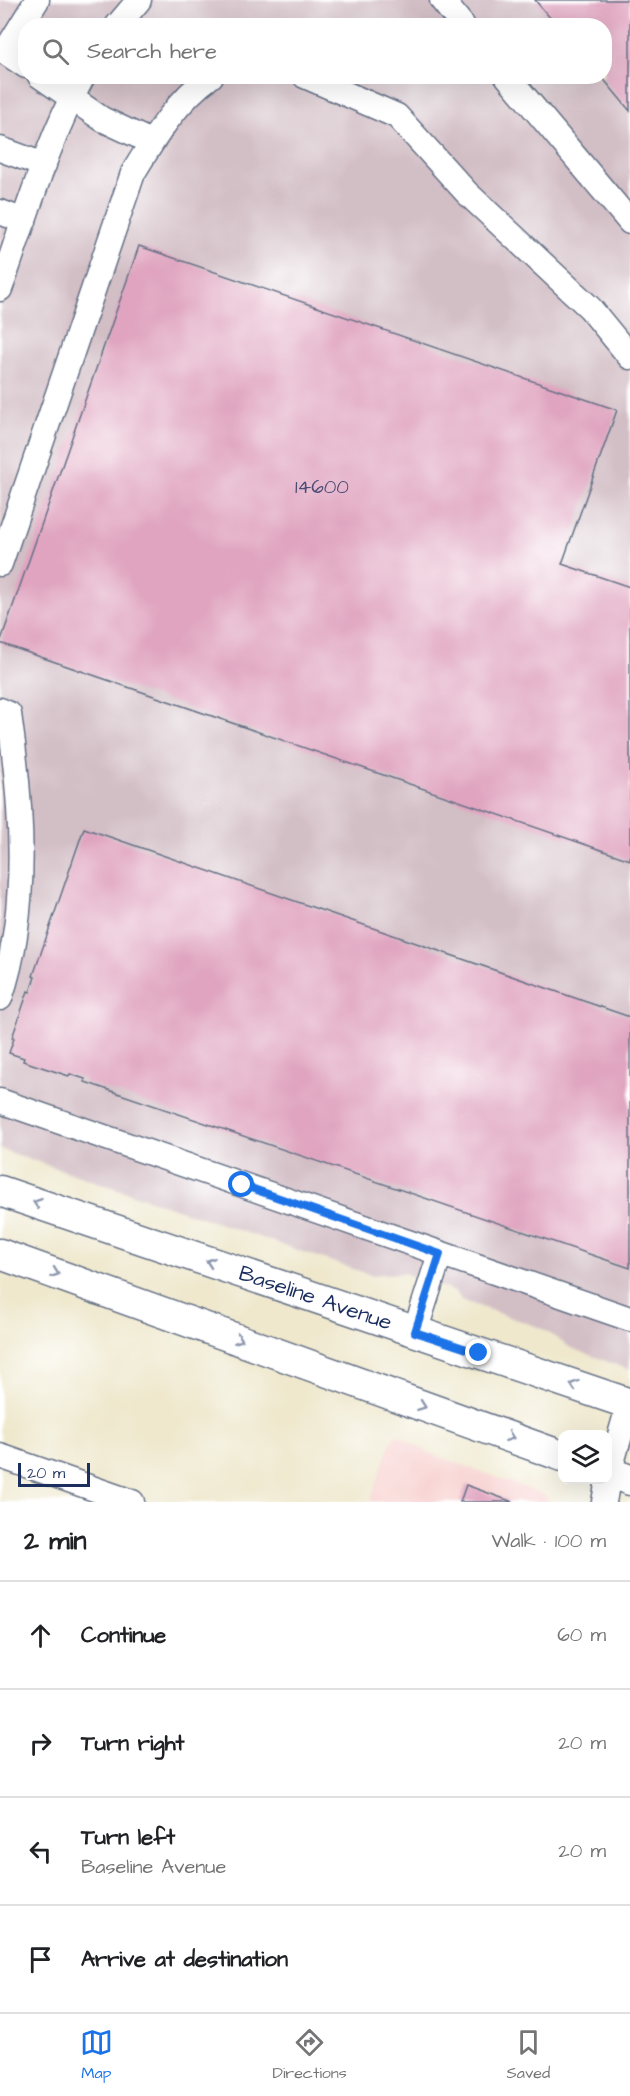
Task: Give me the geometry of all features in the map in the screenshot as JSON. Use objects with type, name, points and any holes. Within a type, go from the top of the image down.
[{"type":"main road","name":"Baseline Avenue","points":[[0,1191],[630,1404]]},
{"type":"main road","points":[[0,1254],[558,1455]]},
{"type":"street","points":[[25,18],[37,0]]},
{"type":"street","points":[[124,18],[139,0]]},
{"type":"street","points":[[442,0],[457,18]]},
{"type":"street","points":[[18,28],[3,51],[18,61]]},
{"type":"street","points":[[51,84],[102,119],[151,142]]},
{"type":"street","points":[[0,289],[44,165],[79,84]]},
{"type":"street","points":[[0,564],[133,173],[162,126],[200,84]]},
{"type":"street","points":[[323,84],[397,116],[467,193],[590,308],[630,357]]},
{"type":"street","points":[[514,84],[630,222]]},
{"type":"street","points":[[0,149],[44,165]]},
{"type":"street","points":[[0,212],[24,221]]},
{"type":"street","points":[[0,710],[9,714],[15,756],[19,837],[15,932],[11,961],[0,998]]},
{"type":"street","points":[[0,1101],[630,1320]]},
{"type":"street","points":[[415,1332],[440,1254]]},
{"type":"street","points":[[613,1482],[630,1404]]},
{"type":"street","points":[[0,1456],[132,1502]]},
{"type":"shaded area","points":[[0,0],[630,0],[630,1370],[571,1348],[541,1328],[461,1300],[456,1292],[403,1273],[371,1275],[0,1149]]},
{"type":"shaded area","points":[[397,1434],[429,1453],[545,1495],[549,1502],[370,1502],[391,1442]]},
{"type":"building","points":[[535,0],[630,0],[630,111],[608,84],[612,84],[612,18],[550,18]]},
{"type":"building","points":[[139,246],[617,410],[562,564],[630,587],[630,860],[0,643]]},
{"type":"building","points":[[84,828],[630,1017],[630,1268],[85,1082],[85,1079],[23,1061],[24,1058],[9,1053],[14,1038],[12,1038],[28,991],[30,992],[35,977],[33,976]]},
{"type":"building","points":[[466,1485],[513,1502],[460,1502]]},
{"type":"route","points":[[242,1185],[440,1254],[415,1332],[479,1353]]}]
